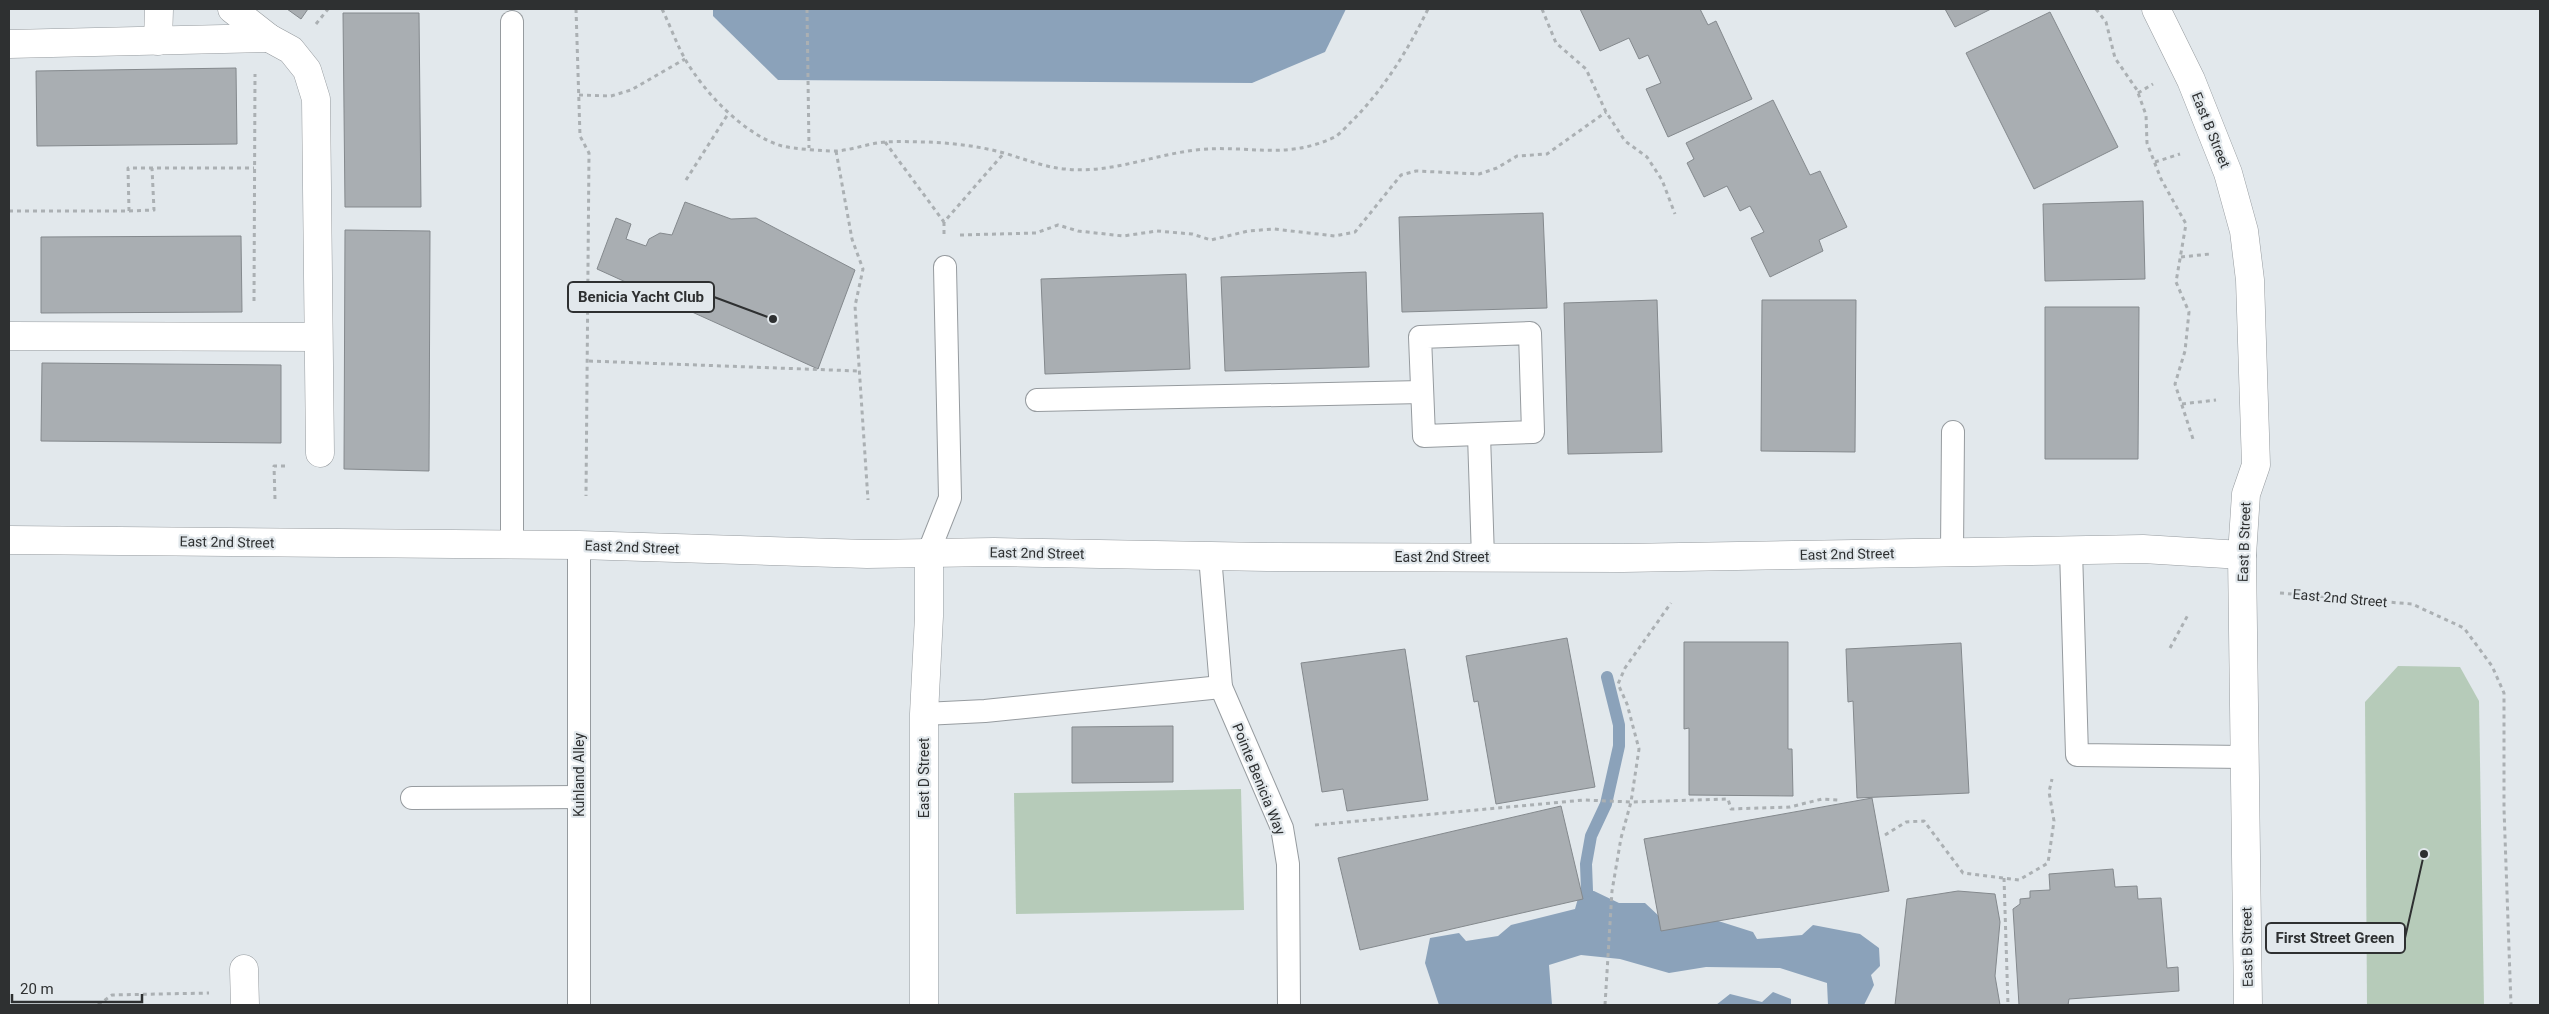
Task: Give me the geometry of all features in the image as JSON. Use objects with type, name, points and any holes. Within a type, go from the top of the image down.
[{"type":"street","points":[[158,40],[159,9]]},
{"type":"street","points":[[232,9],[269,38],[292,50],[307,70],[316,99],[320,453]]},
{"type":"street","name":"East B Street","points":[[2156,9],[2191,80],[2228,173],[2244,231],[2250,280],[2256,465],[2246,494],[2242,554],[2248,1005]]},
{"type":"street","points":[[9,44],[269,38]]},
{"type":"street","points":[[9,336],[318,337]]},
{"type":"street","name":"East 2nd Street","points":[[9,540],[578,545],[868,554],[929,551],[1483,558],[1623,558],[2143,548],[2242,554]]},
{"type":"street","name":"East D Street","points":[[924,1005],[924,714],[929,616],[929,551]]},
{"type":"lane","points":[[512,22],[512,545]]},
{"type":"lane","points":[[929,551],[950,498],[945,267]]},
{"type":"lane","points":[[1530,333],[1533,432],[1479,434],[1424,436],[1420,337],[1530,333]]},
{"type":"lane","points":[[1037,400],[1422,392]]},
{"type":"lane","points":[[1952,552],[1953,432]]},
{"type":"lane","points":[[1479,434],[1483,558]]},
{"type":"lane","name":"Kuhland Alley","points":[[578,545],[579,1005]]},
{"type":"lane","points":[[2070,550],[2077,755],[2245,758]]},
{"type":"lane","name":"Pointe Benicia Way","points":[[1210,556],[1221,686],[1282,828],[1288,864],[1289,1005]]},
{"type":"lane","points":[[924,714],[985,711],[1221,686]]},
{"type":"lane","points":[[412,798],[579,797]]},
{"type":"path","points":[[310,32],[328,9]]},
{"type":"path","points":[[576,9],[580,136],[588,153],[589,361],[586,496]]},
{"type":"path","points":[[662,9],[685,60],[728,114],[782,146],[836,151],[885,142],[971,146],[1004,153],[1033,164],[1082,170],[1118,166],[1194,150],[1226,148],[1279,152],[1309,146],[1337,136],[1366,107],[1413,41],[1428,9]]},
{"type":"path","points":[[807,9],[809,148]]},
{"type":"path","points":[[1542,9],[1556,43],[1586,69],[1606,112],[1625,141],[1647,157],[1662,180],[1675,214]]},
{"type":"path","points":[[2096,9],[2106,22],[2115,58],[2138,93],[2146,115],[2147,143],[2186,224],[2176,282],[2189,312],[2185,351],[2176,384],[2193,439]]},
{"type":"path","points":[[579,95],[611,96],[631,90],[685,60]]},
{"type":"path","points":[[254,305],[255,64]]},
{"type":"path","points":[[2138,93],[2158,81]]},
{"type":"path","points":[[944,235],[1036,232],[1058,225],[1078,231],[1123,236],[1157,231],[1192,234],[1210,240],[1274,229],[1335,236],[1355,232],[1401,175],[1416,171],[1479,174],[1497,168],[1517,156],[1547,154],[1606,112]]},
{"type":"path","points":[[686,180],[728,114]]},
{"type":"path","points":[[885,142],[944,222],[1004,153]]},
{"type":"path","points":[[836,151],[852,240],[863,269],[854,306],[868,500]]},
{"type":"path","points":[[2155,162],[2189,151]]},
{"type":"path","points":[[129,211],[128,168],[254,168]]},
{"type":"path","points":[[9,211],[154,210],[152,168]]},
{"type":"path","points":[[2180,257],[2218,253]]},
{"type":"path","points":[[589,361],[858,371]]},
{"type":"path","points":[[2182,404],[2226,400]]},
{"type":"path","points":[[275,499],[274,466],[292,466]]},
{"type":"path","name":"East 2nd Street","points":[[2242,554],[2278,593],[2412,604],[2464,628],[2492,666],[2504,693],[2504,809],[2511,1005]]},
{"type":"path","points":[[1605,1005],[1609,968],[1612,891],[1621,838],[1631,802],[1639,749],[1627,704],[1618,684],[1626,668],[1671,603]]},
{"type":"path","points":[[2170,648],[2189,613]]},
{"type":"path","points":[[1884,835],[1906,822],[1924,821],[1963,873],[2019,880],[2048,863],[2054,821],[2049,792],[2056,770]]},
{"type":"path","points":[[1282,828],[1595,800],[1631,802],[1728,799],[1730,809],[1790,807],[1822,799],[1839,800]]},
{"type":"path","points":[[2004,878],[2008,1005]]},
{"type":"path","points":[[98,1005],[112,995],[244,989]]},
{"type":"green space","points":[[2398,666],[2460,667],[2479,701],[2484,1005],[2367,1005],[2365,702]]},
{"type":"green space","points":[[1241,789],[1244,910],[1016,914],[1014,793]]},
{"type":"water","points":[[713,9],[1346,9],[1325,52],[1252,83],[778,80],[713,16]]},
{"type":"water","points":[[1580,891],[1594,891],[1619,903],[1645,903],[1660,917],[1693,913],[1753,932],[1757,939],[1802,935],[1813,925],[1860,934],[1879,948],[1880,966],[1871,975],[1874,985],[1864,1005],[1828,1005],[1827,983],[1780,968],[1706,967],[1669,973],[1620,959],[1581,955],[1549,965],[1552,1005],[1439,1005],[1425,963],[1430,938],[1459,933],[1466,941],[1498,936],[1511,925],[1575,909]]},
{"type":"water","points":[[1773,992],[1791,999],[1791,1005],[1716,1005],[1730,994],[1762,1002]]},
{"type":"building","points":[[287,9],[308,9],[301,19]]},
{"type":"building","points":[[1580,9],[1700,9],[1708,25],[1716,21],[1752,99],[1668,137],[1646,89],[1661,83],[1648,55],[1639,59],[1629,38],[1600,51]]},
{"type":"building","points":[[1945,9],[1991,9],[1955,27]]},
{"type":"building","points":[[2050,12],[2118,147],[2034,189],[1966,53]]},
{"type":"building","points":[[343,13],[419,13],[421,207],[345,207]]},
{"type":"building","points":[[236,68],[237,144],[37,146],[36,71]]},
{"type":"building","points":[[1773,100],[1810,175],[1820,171],[1847,227],[1819,240],[1823,251],[1770,277],[1751,238],[1764,232],[1750,206],[1740,211],[1727,186],[1704,197],[1687,163],[1694,159],[1686,143]]},
{"type":"building","points":[[2143,201],[2145,279],[2045,281],[2043,204]]},
{"type":"building","points":[[685,202],[731,219],[756,218],[855,270],[818,369],[597,269],[616,218],[631,224],[626,239],[646,246],[649,239],[660,233],[672,235]]},
{"type":"building","points":[[1543,213],[1547,308],[1402,312],[1399,217]]},
{"type":"building","points":[[345,230],[430,231],[429,471],[344,469]]},
{"type":"building","points":[[241,236],[242,312],[41,313],[41,237]]},
{"type":"building","points":[[1366,272],[1369,367],[1225,371],[1221,277]]},
{"type":"building","points":[[1186,274],[1190,369],[1045,374],[1041,279]]},
{"type":"building","points":[[1657,300],[1662,452],[1568,454],[1564,303]]},
{"type":"building","points":[[1762,300],[1856,300],[1855,452],[1761,451]]},
{"type":"building","points":[[2045,307],[2139,307],[2138,459],[2045,459]]},
{"type":"building","points":[[42,363],[281,365],[281,443],[41,441]]},
{"type":"building","points":[[1567,638],[1595,787],[1496,804],[1478,701],[1474,702],[1466,656]]},
{"type":"building","points":[[1684,642],[1788,642],[1788,749],[1792,749],[1793,796],[1689,795],[1689,728],[1684,729]]},
{"type":"building","points":[[1961,643],[1969,793],[1857,798],[1853,701],[1848,702],[1846,649]]},
{"type":"building","points":[[1405,649],[1428,800],[1347,811],[1343,789],[1322,792],[1301,663]]},
{"type":"building","points":[[1173,726],[1173,782],[1072,783],[1072,727]]},
{"type":"building","points":[[1872,798],[1889,891],[1661,931],[1644,839]]},
{"type":"building","points":[[1561,806],[1583,899],[1360,950],[1338,858]]},
{"type":"building","points":[[2113,869],[2115,887],[2137,886],[2138,899],[2161,898],[2167,968],[2178,967],[2179,991],[2069,999],[2068,1005],[2019,1005],[2013,909],[2020,904],[2020,899],[2030,898],[2030,891],[2050,890],[2049,874]]},
{"type":"building","points":[[1958,891],[1995,894],[2000,922],[1995,976],[2000,1005],[1895,1005],[1907,899]]},
{"type":"waterway","points":[[1587,891],[1586,864],[1591,836],[1606,804],[1619,746],[1619,725],[1607,677]]},
{"type":"place","name":"Benicia Yacht Club","points":[[773,319]]},
{"type":"place","name":"First Street Green","points":[[2424,854]]}]
